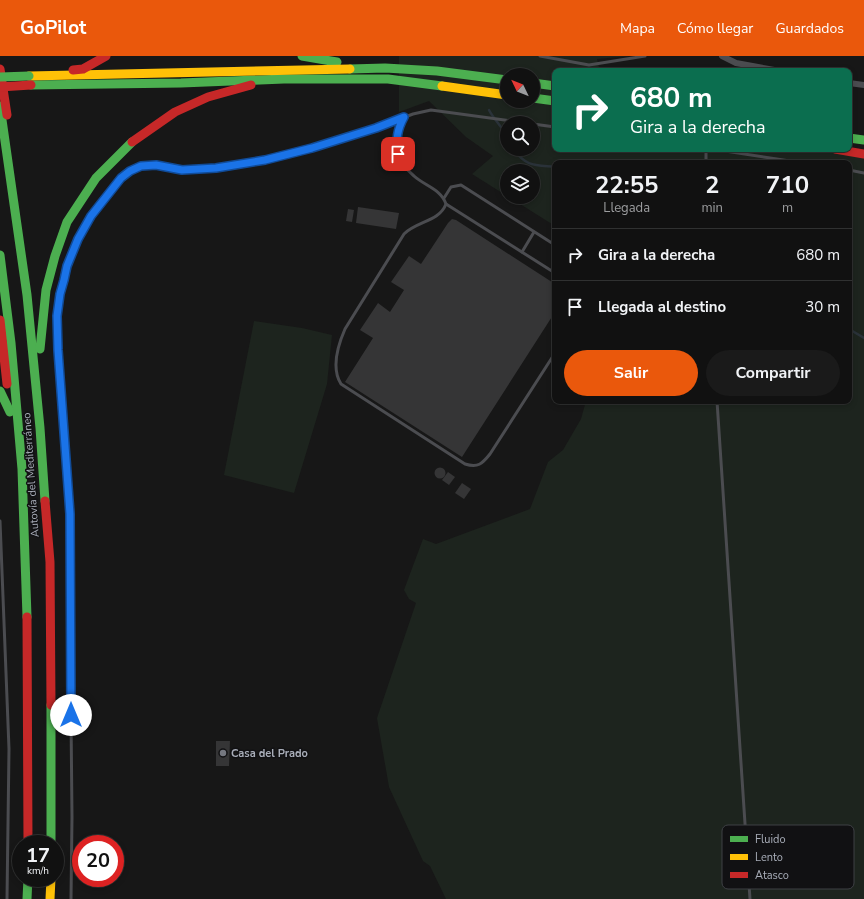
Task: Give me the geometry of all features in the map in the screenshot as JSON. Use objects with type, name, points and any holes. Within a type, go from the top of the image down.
[{"type":"highway","points":[[29,76],[82,69],[106,56]]},
{"type":"highway","points":[[302,56],[331,62],[377,64],[385,68]]},
{"type":"highway","points":[[0,77],[385,68],[437,71],[500,79]]},
{"type":"highway","points":[[0,69],[40,348],[53,530],[50,562]]},
{"type":"highway","points":[[40,348],[46,290],[55,256],[67,222],[96,178],[134,140],[175,112],[208,97],[284,79]]},
{"type":"highway","points":[[0,87],[284,79],[388,79],[500,94]]},
{"type":"highway","points":[[540,84],[552,86]]},
{"type":"highway","points":[[540,99],[552,101]]},
{"type":"highway","name":"Autovía del Mediterráneo","points":[[0,106],[27,295],[40,428],[50,562],[51,835]]},
{"type":"highway","points":[[852,138],[864,140]]},
{"type":"highway","points":[[852,152],[864,154]]},
{"type":"highway","name":"Autovía del Mediterráneo","points":[[0,255],[11,343],[22,469],[28,650],[28,835]]},
{"type":"highway","points":[[0,320],[10,412],[20,538],[24,547]]},
{"type":"highway","points":[[0,391],[10,412]]},
{"type":"highway","points":[[27,899],[28,887]]},
{"type":"highway","points":[[50,899],[51,887]]},
{"type":"street","points":[[722,56],[736,64],[761,68]]},
{"type":"street","points":[[852,83],[864,85]]},
{"type":"lane","points":[[540,56],[589,65],[645,56]]},
{"type":"lane","points":[[71,899],[72,816],[70,514],[58,350],[57,316],[60,294],[67,266],[78,239],[91,216],[121,178],[130,171],[141,166],[156,165],[182,170],[216,168],[265,160],[312,148],[376,128],[404,117],[431,110],[500,119]]},
{"type":"lane","points":[[404,117],[396,139],[398,154],[404,166],[414,176],[444,198],[446,204],[552,271]]},
{"type":"lane","points":[[540,125],[552,127]]},
{"type":"lane","points":[[732,152],[784,160]]},
{"type":"lane","points":[[852,171],[864,173]]},
{"type":"lane","points":[[444,198],[451,187],[461,185],[552,243]]},
{"type":"lane","points":[[446,204],[436,218],[413,227],[402,237],[351,318],[340,342],[336,372],[341,384],[465,464],[473,467],[480,464],[490,454],[552,357]]},
{"type":"lane","points":[[522,252],[534,232]]},
{"type":"lane","points":[[717,404],[745,825]]},
{"type":"lane","points":[[0,521],[9,749],[7,899]]},
{"type":"lane","points":[[749,889],[750,899]]},
{"type":"shaded area","points":[[399,56],[629,56],[597,59],[599,68],[552,68],[552,152],[846,152],[864,155],[864,899],[446,899],[430,866],[423,861],[389,787],[377,718],[416,603],[409,599],[404,590],[423,539],[436,544],[530,509],[548,462],[563,450],[581,419],[585,404],[852,404],[852,160],[552,160],[552,224],[520,204],[540,204],[540,164],[500,164],[500,192],[472,174],[493,156],[466,137],[429,101],[399,112]]},
{"type":"shaded area","points":[[254,321],[302,328],[332,335],[327,384],[294,493],[224,475]]},
{"type":"building","points":[[358,207],[399,213],[396,229],[356,223]]},
{"type":"building","points":[[348,209],[354,210],[352,222],[346,221]]},
{"type":"building","points":[[452,219],[456,220],[552,282],[552,317],[462,457],[345,382],[373,338],[360,330],[378,303],[390,312],[404,290],[391,282],[409,256],[421,264]]},
{"type":"building","points":[[438,468],[442,468],[444,469],[444,477],[438,478],[435,475],[435,471]]},
{"type":"building","points":[[448,472],[455,477],[449,485],[442,480]]},
{"type":"building","points":[[462,483],[471,489],[464,499],[455,493]]},
{"type":"building","name":"Casa del Prado","points":[[216,741],[230,741],[229,766],[216,766]]},
{"type":"waterway","points":[[489,110],[500,125]]},
{"type":"waterway","points":[[519,156],[531,164],[552,167]]},
{"type":"waterway","points":[[852,331],[864,338]]},
{"type":"traffic: fast","points":[[302,56],[337,62]]},
{"type":"traffic: fast","points":[[350,69],[385,68],[437,71],[500,79]]},
{"type":"traffic: fast","points":[[0,77],[29,76]]},
{"type":"traffic: fast","points":[[31,85],[181,83],[284,79],[388,79],[442,86]]},
{"type":"traffic: fast","points":[[540,84],[552,86]]},
{"type":"traffic: fast","points":[[540,99],[552,101]]},
{"type":"traffic: fast","points":[[0,106],[27,295],[40,428],[45,501]]},
{"type":"traffic: fast","points":[[852,138],[864,140]]},
{"type":"traffic: fast","points":[[40,349],[46,290],[55,256],[67,222],[96,178],[132,142]]},
{"type":"traffic: fast","points":[[0,255],[11,343],[22,469],[27,617]]},
{"type":"traffic: fast","points":[[0,391],[10,412]]},
{"type":"traffic: fast","points":[[51,705],[51,835]]},
{"type":"traffic: fast","points":[[27,899],[28,887]]},
{"type":"traffic: slow","points":[[29,76],[350,69]]},
{"type":"traffic: slow","points":[[442,86],[500,94]]},
{"type":"traffic: slow","points":[[50,899],[51,887]]},
{"type":"traffic: jam","points":[[73,70],[83,69],[106,56]]},
{"type":"traffic: jam","points":[[0,69],[7,115]]},
{"type":"traffic: jam","points":[[0,87],[31,85]]},
{"type":"traffic: jam","points":[[132,142],[175,112],[208,97],[251,85]]},
{"type":"traffic: jam","points":[[852,152],[864,154]]},
{"type":"traffic: jam","points":[[0,320],[7,384]]},
{"type":"traffic: jam","points":[[45,501],[50,562],[51,705]]},
{"type":"traffic: jam","points":[[27,617],[28,835]]},
{"type":"place","name":"Casa del Prado","points":[[223,753]]},
{"type":"route","points":[[71,715],[70,514],[58,350],[57,316],[60,294],[67,266],[78,239],[91,216],[121,178],[130,171],[141,166],[156,165],[182,170],[216,168],[265,160],[312,148],[376,128],[404,117],[396,139],[398,154]]}]
